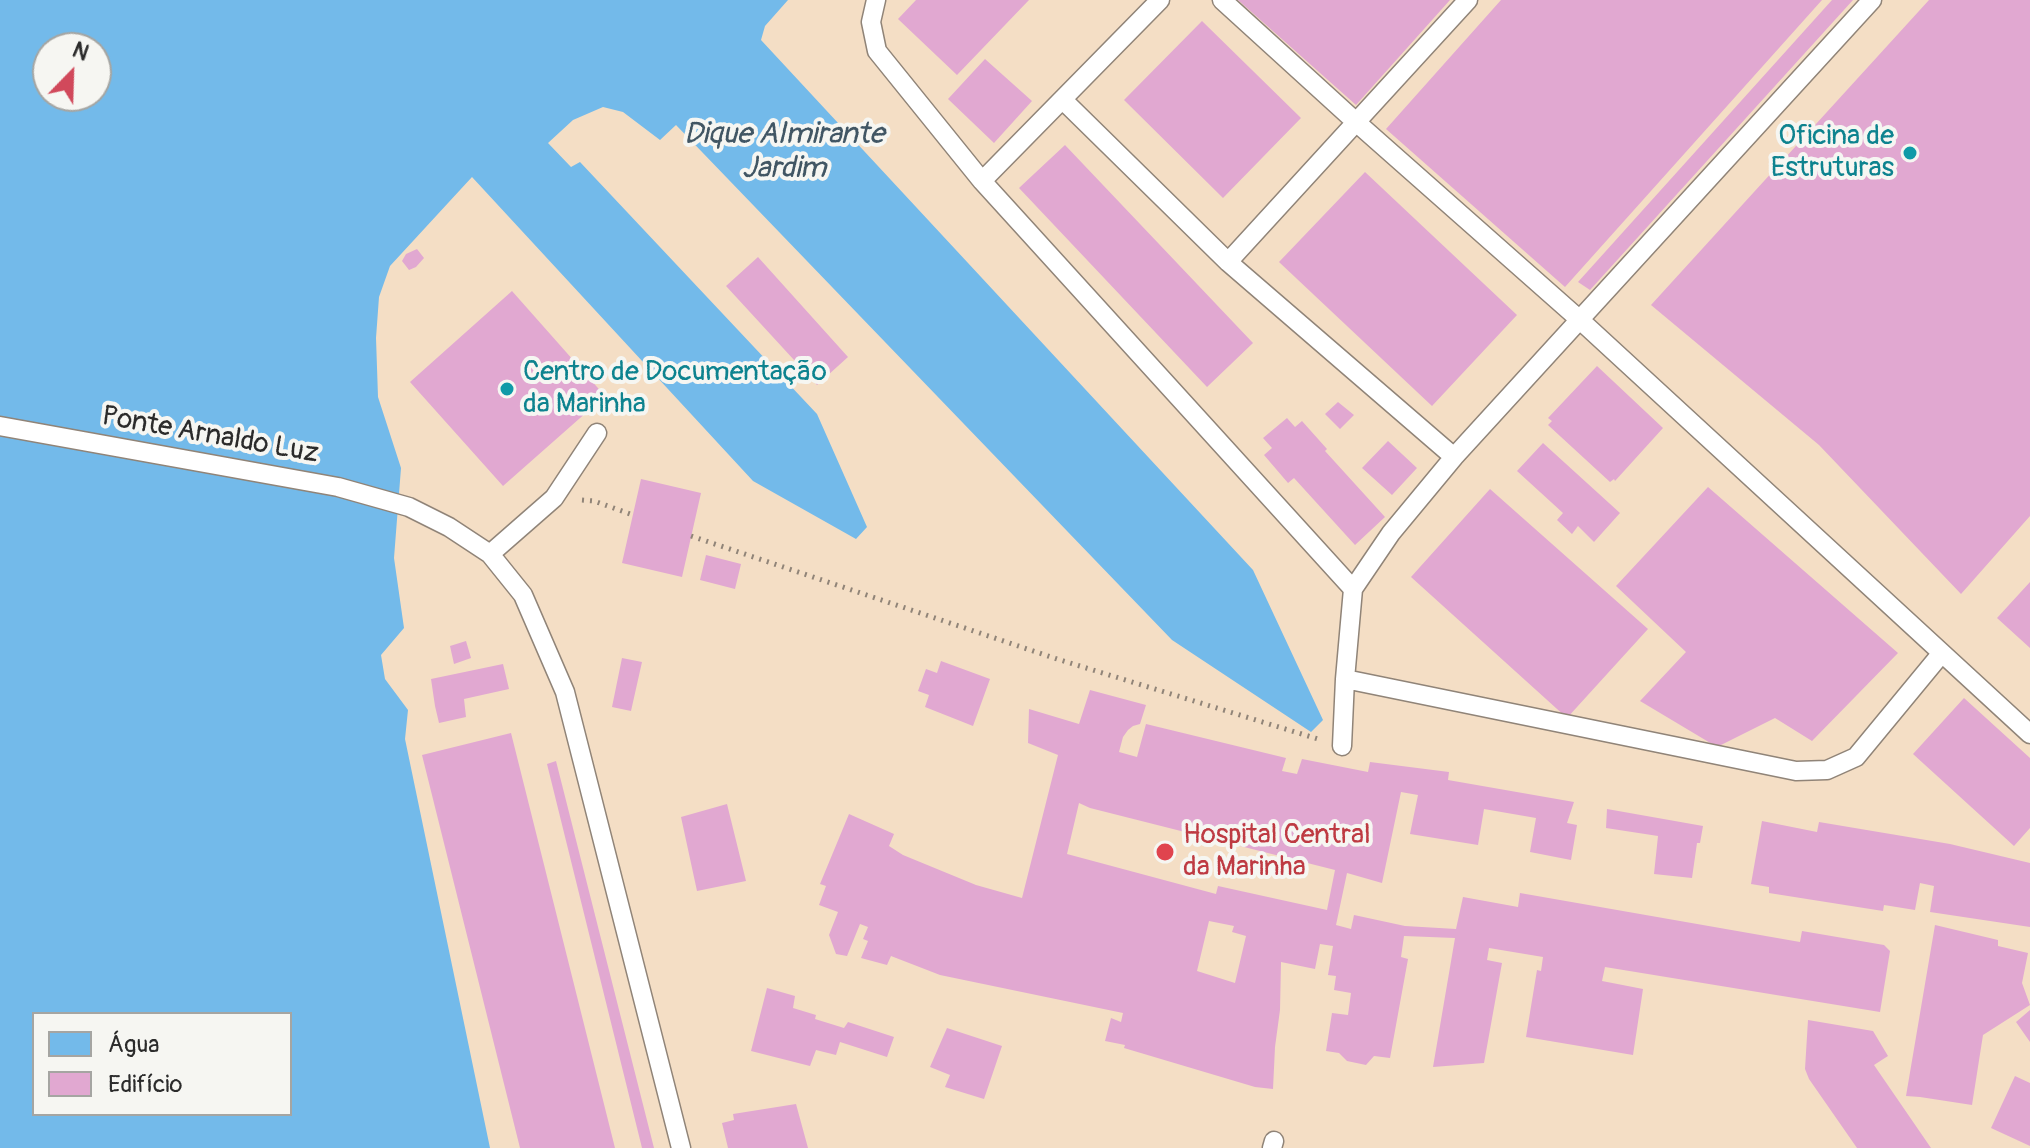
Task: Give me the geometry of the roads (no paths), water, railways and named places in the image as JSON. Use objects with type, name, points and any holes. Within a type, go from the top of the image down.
[{"type":"lane","points":[[876,0],[871,22],[877,51],[982,181],[1353,589]]},
{"type":"lane","points":[[982,181],[1160,0]]},
{"type":"lane","points":[[1222,0],[1580,320],[2030,734]]},
{"type":"lane","points":[[1228,262],[1468,0]]},
{"type":"lane","points":[[1342,746],[1353,589],[1391,533],[1454,457],[1872,0]]},
{"type":"lane","points":[[1063,100],[1228,262],[1454,457]]},
{"type":"lane","name":"Ponte Arnaldo Luz","points":[[0,426],[338,487],[409,507],[449,527],[490,554],[523,595],[565,692],[681,1148]]},
{"type":"lane","points":[[490,554],[554,498],[597,433]]},
{"type":"lane","points":[[1345,679],[1796,771],[1827,770],[1856,757],[1941,654]]},
{"type":"water","name":"Dique Almirante Jardim","points":[[0,0],[788,0],[765,26],[761,40],[1253,570],[1323,720],[1311,732],[1172,640],[676,125],[660,140],[623,112],[603,107],[573,120],[548,143],[571,167],[580,162],[817,414],[867,527],[856,539],[753,481],[472,177],[390,266],[379,297],[376,338],[378,397],[401,468],[394,558],[404,628],[381,655],[385,679],[408,710],[405,739],[490,1148],[0,1148]]},
{"type":"place","name":"Oficina de Estruturas","points":[[1910,153]]},
{"type":"place","name":"Centro de Documentação da Marinha","points":[[507,389]]},
{"type":"place","name":"Hospital Central da Marinha","points":[[1165,852]]}]
